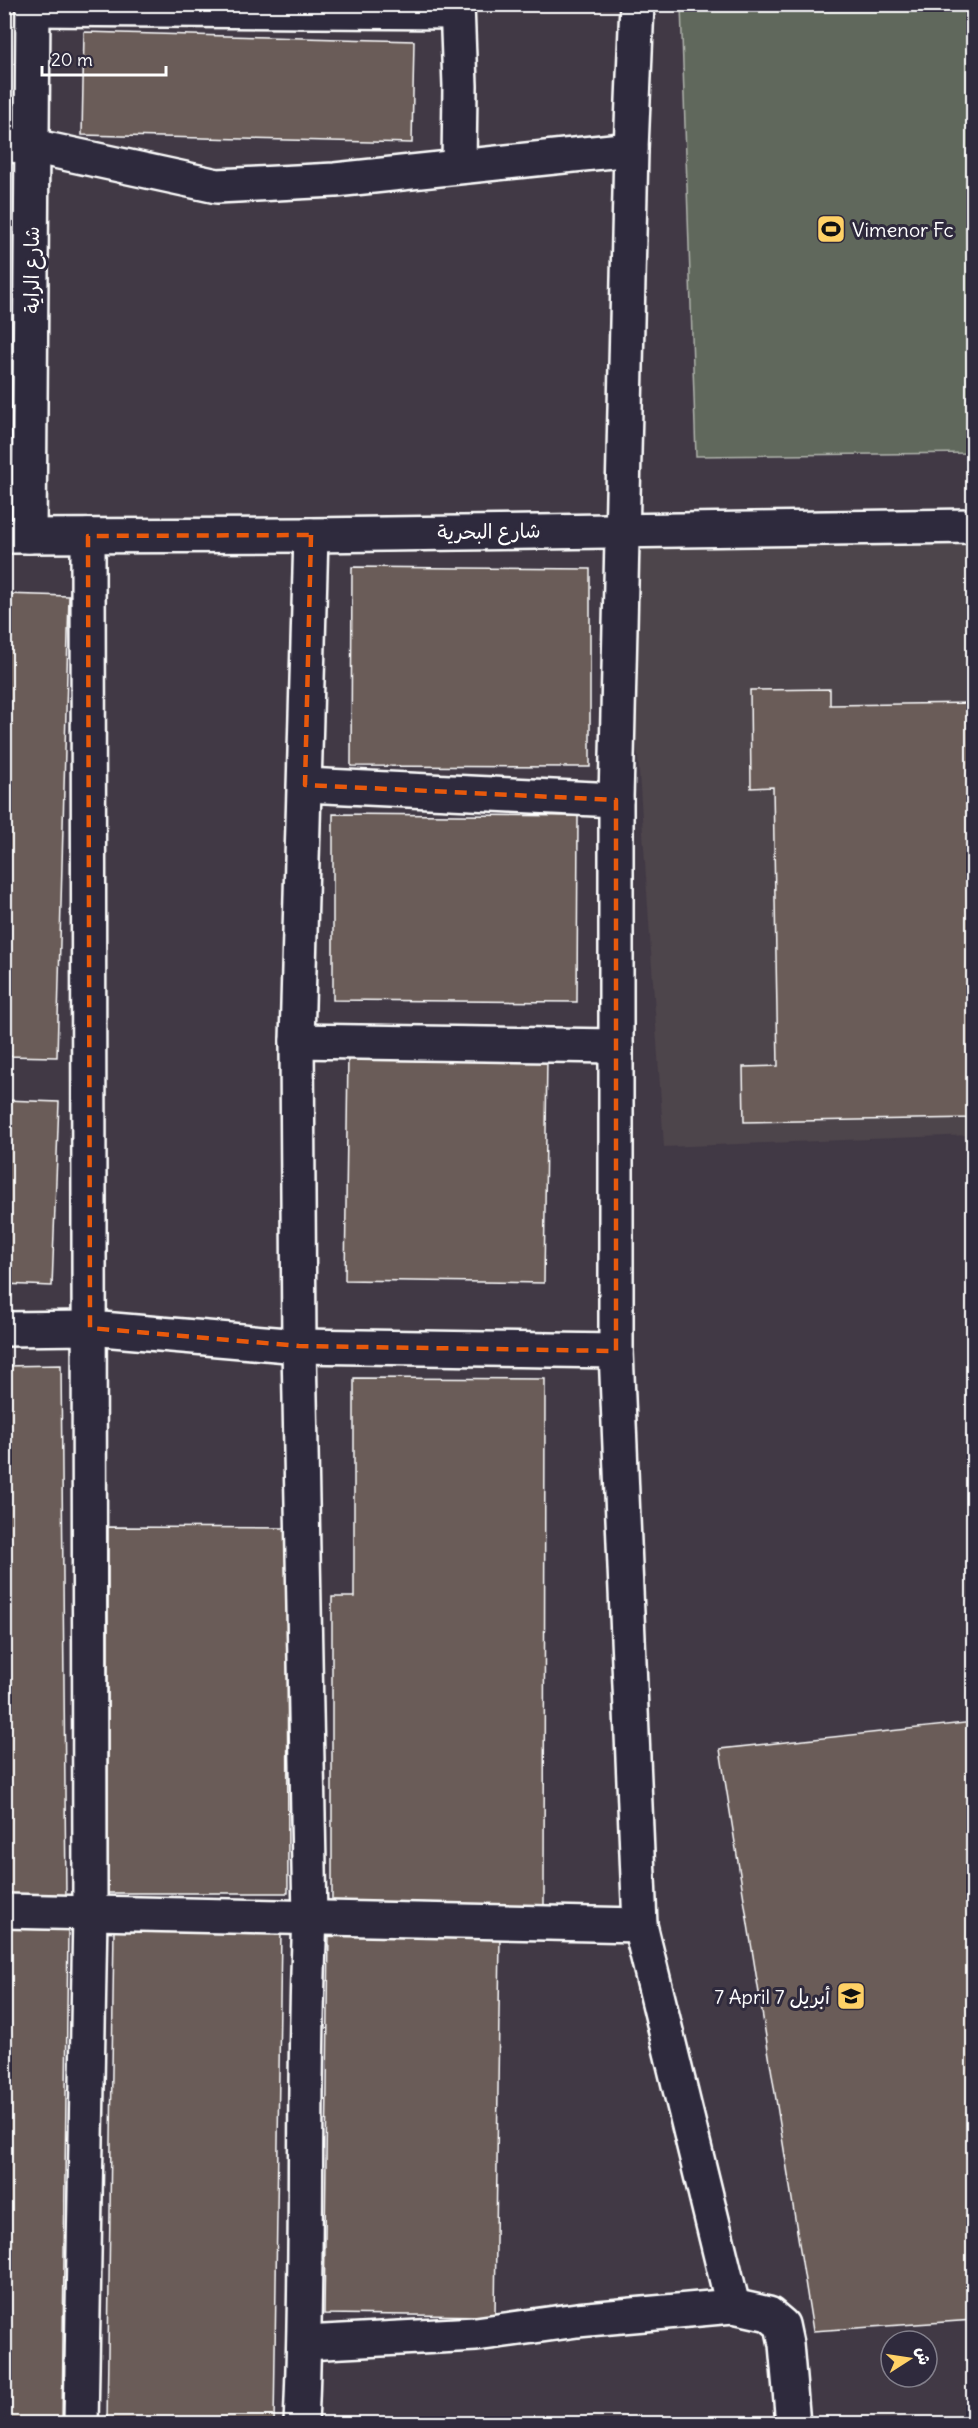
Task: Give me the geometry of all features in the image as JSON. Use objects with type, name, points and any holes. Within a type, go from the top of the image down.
[{"type":"street","points":[[637,4],[631,149],[616,800],[616,1351],[640,1925],[733,2306]]},
{"type":"street","points":[[33,7],[457,8],[460,87],[459,166]]},
{"type":"street","name":"شارع الراية","points":[[17,536],[18,146],[33,7]]},
{"type":"street","points":[[18,146],[217,186],[335,180],[631,149]]},
{"type":"street","name":"شارع البحرية","points":[[17,536],[311,535],[974,526]]},
{"type":"street","points":[[301,2424],[304,2343],[307,1986],[310,1919],[299,1346],[297,1041],[311,535]]},
{"type":"street","points":[[81,2424],[90,1913],[88,536]]},
{"type":"street","points":[[305,785],[616,800]]},
{"type":"street","points":[[297,1041],[616,1046]]},
{"type":"street","points":[[4,1329],[90,1328],[299,1346],[616,1351]]},
{"type":"street","points":[[4,1911],[640,1925]]},
{"type":"street","points":[[304,2343],[476,2334],[577,2320],[733,2306],[769,2314],[782,2325],[786,2344],[793,2424]]},
{"type":"highlighted area","points":[[311,535],[305,785],[616,800],[616,1351],[299,1346],[90,1328],[88,536]]},
{"type":"shaded area","points":[[973,527],[973,1135],[664,1147],[623,533]]},
{"type":"green space","name":"Vimenor Fc","points":[[681,5],[973,5],[973,453],[696,456]]},
{"type":"building","points":[[84,32],[414,41],[412,143],[82,135]]},
{"type":"building","points":[[352,567],[590,569],[590,767],[351,766]]},
{"type":"building","points":[[4,594],[69,596],[57,1057],[4,1056]]},
{"type":"building","points":[[830,689],[830,705],[974,703],[974,1118],[744,1122],[743,1067],[778,1066],[773,787],[751,788],[750,690]]},
{"type":"building","points":[[333,814],[578,816],[577,1002],[333,1000]]},
{"type":"building","points":[[348,1054],[547,1057],[544,1283],[345,1280]]},
{"type":"building","points":[[4,1100],[59,1102],[52,1286],[4,1284]]},
{"type":"building","points":[[61,1365],[66,1897],[4,1898],[4,1366]]},
{"type":"building","points":[[354,1378],[545,1379],[544,1907],[332,1906],[332,1597],[354,1597]]},
{"type":"building","points":[[108,1527],[287,1528],[288,1893],[108,1893]]},
{"type":"building","name":"7 April 7 أبريل","points":[[974,1722],[974,2320],[813,2331],[720,1749]]},
{"type":"building","points":[[4,1929],[68,1930],[62,2424],[4,2424]]},
{"type":"building","points":[[114,1929],[281,1931],[274,2424],[107,2424]]},
{"type":"building","points":[[329,1933],[500,1936],[495,2316],[324,2314]]},
{"type":"place","name":"Vimenor Fc","points":[[831,229]]},
{"type":"place","name":"7 April 7 أبريل","points":[[851,1996]]}]
